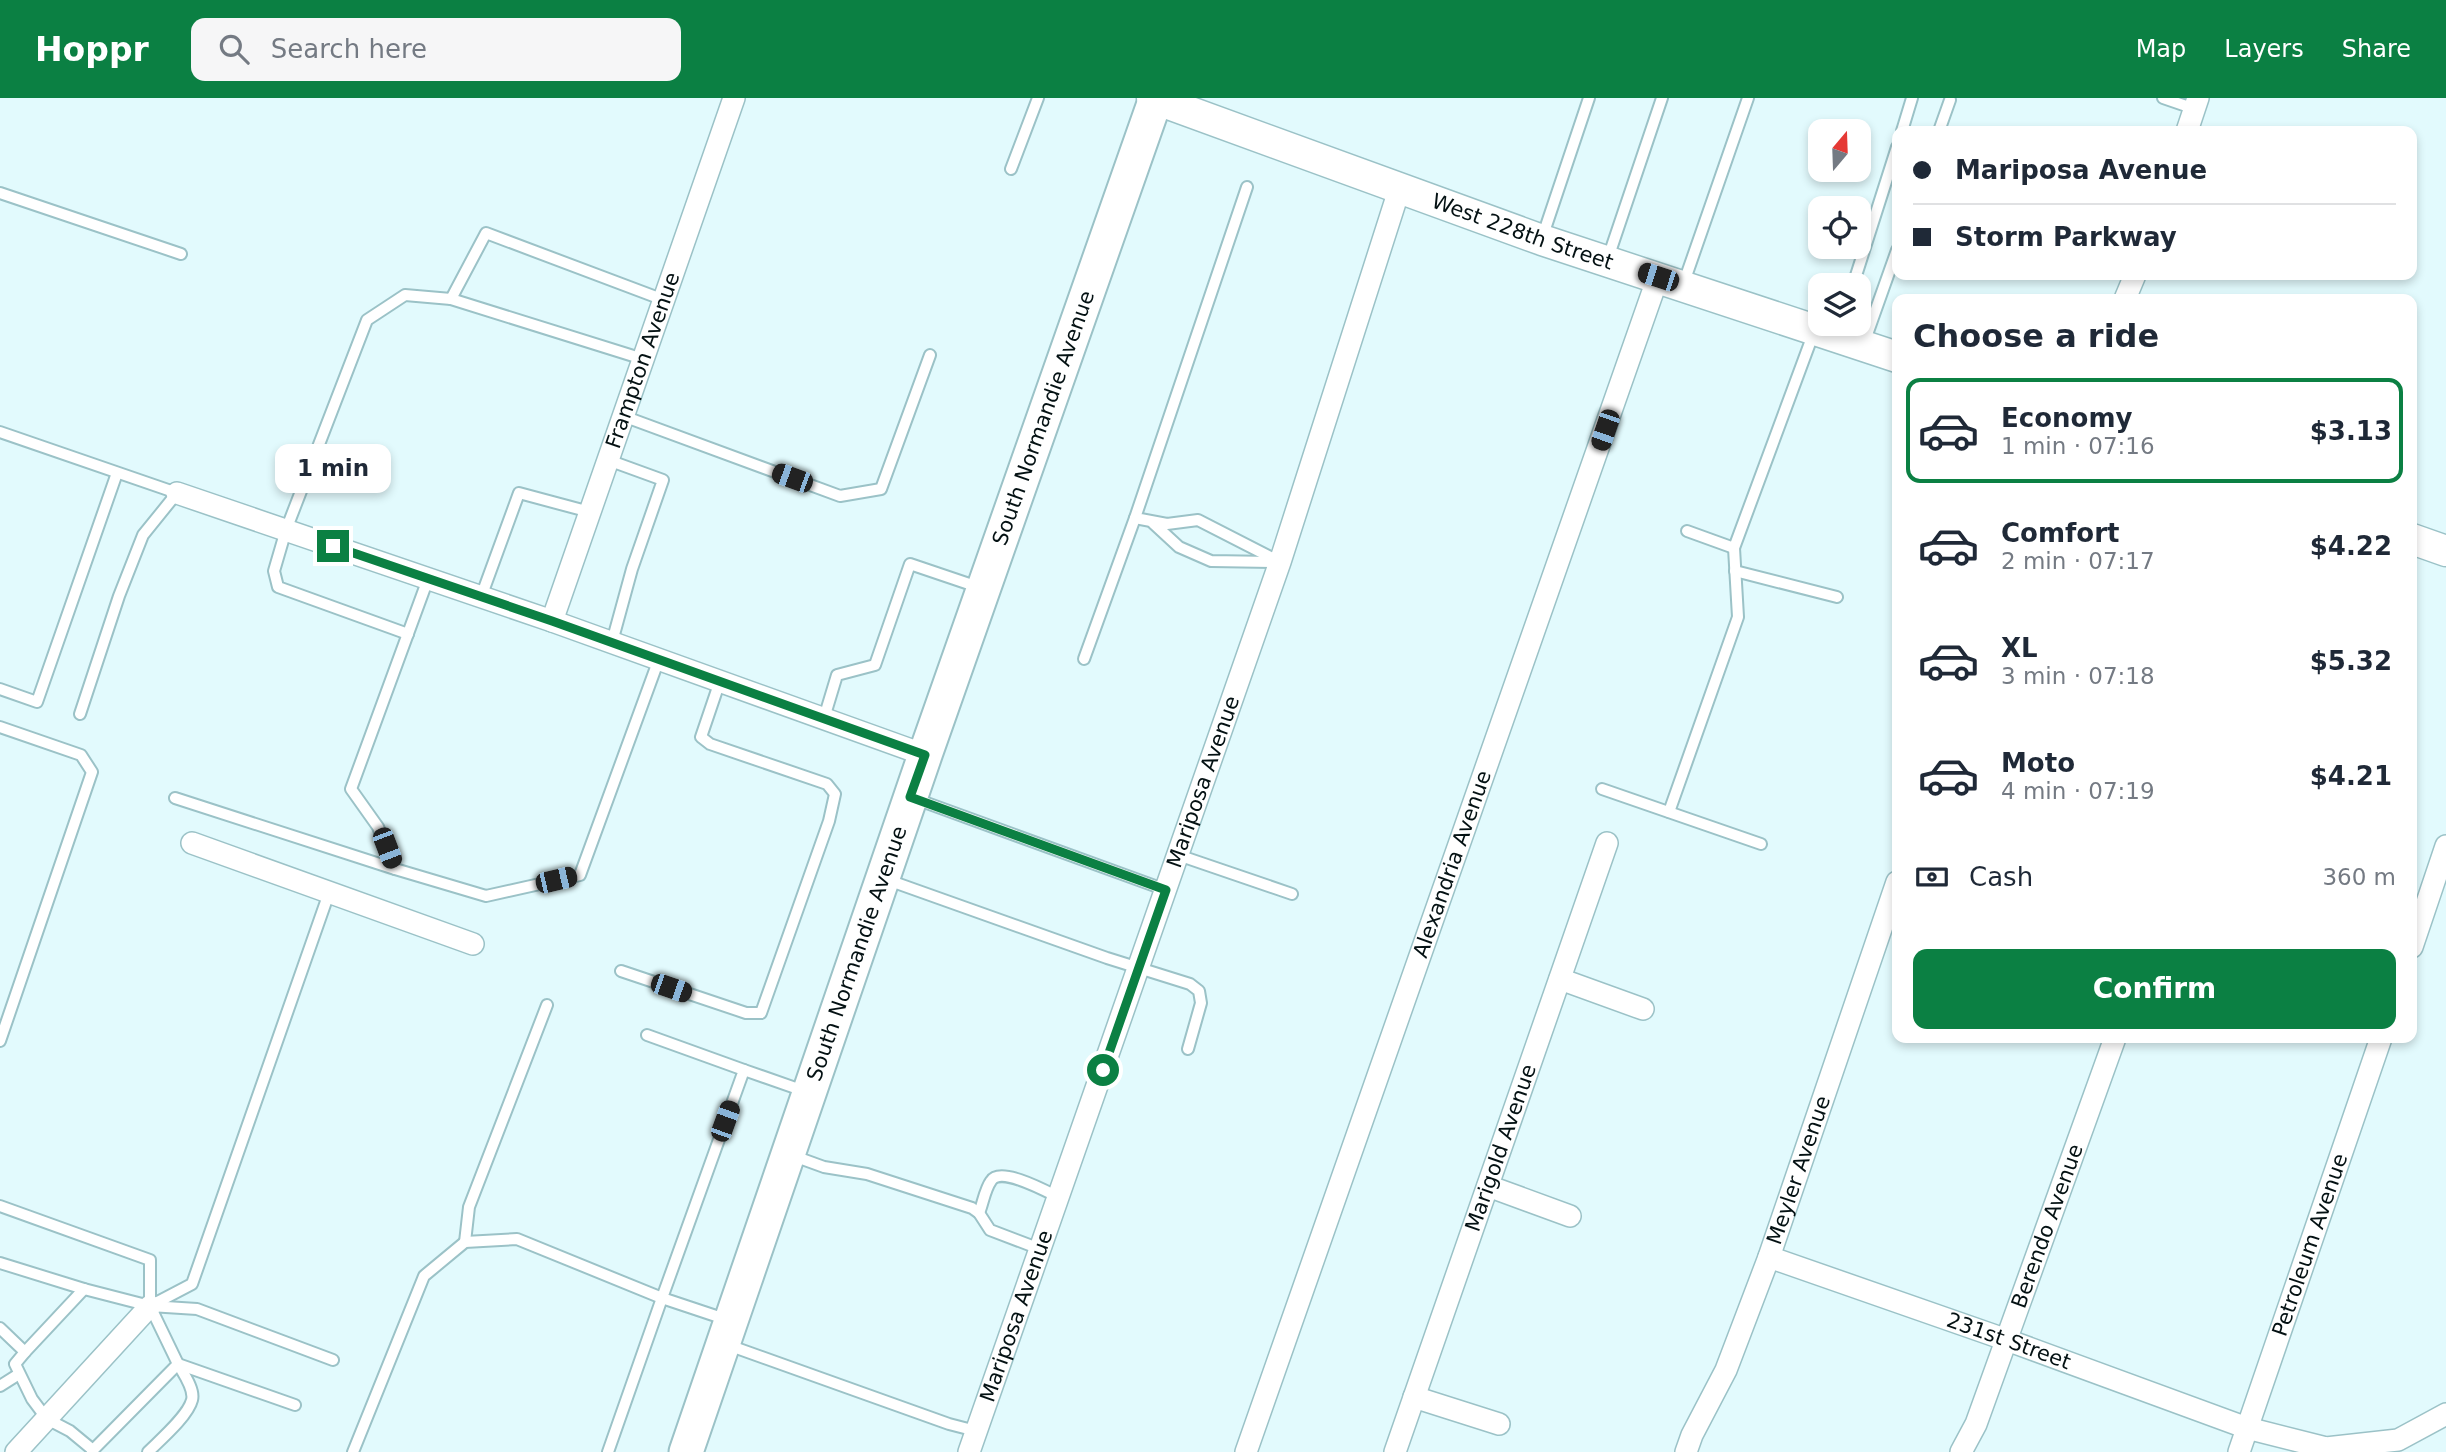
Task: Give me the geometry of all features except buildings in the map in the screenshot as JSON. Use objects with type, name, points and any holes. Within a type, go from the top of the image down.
[{"type":"main road","name":"South Normandie Avenue","points":[[686,1452],[910,797],[1155,98]]},
{"type":"street","name":"Frampton Avenue","points":[[552,621],[734,98]]},
{"type":"street","name":"West 228th Street","points":[[1155,98],[1542,240],[1808,324]]},
{"type":"street","points":[[2189,126],[2196,104]]},
{"type":"street","name":"Mariposa Avenue","points":[[969,1452],[1280,562],[1400,187]]},
{"type":"street","name":"Alexandria Avenue","points":[[1247,1452],[1671,281]]},
{"type":"street","name":"West 228th Street","points":[[1844,336],[1892,355]]},
{"type":"street","points":[[177,493],[612,642],[925,755]]},
{"type":"street","points":[[2417,541],[2446,551]]},
{"type":"street","points":[[192,843],[472,944]]},
{"type":"street","name":"Marigold Avenue","points":[[1395,1452],[1607,843]]},
{"type":"street","points":[[2417,932],[2446,846]]},
{"type":"street","name":"Meyler Avenue","points":[[1686,1452],[1726,1370],[1769,1257],[1892,897]]},
{"type":"street","points":[[1560,979],[1643,1009]]},
{"type":"street","name":"Berendo Avenue","points":[[1961,1452],[1976,1424],[2113,1043]]},
{"type":"street","name":"Petroleum Avenue","points":[[2239,1452],[2379,1043]]},
{"type":"street","points":[[1488,1186],[1570,1216]]},
{"type":"street","name":"231st Street","points":[[1769,1257],[2247,1428],[2326,1448],[2398,1440],[2446,1414]]},
{"type":"street","points":[[16,1452],[150,1306]]},
{"type":"street","points":[[1414,1397],[1499,1424]]},
{"type":"lane","points":[[1011,169],[1038,98]]},
{"type":"lane","points":[[1542,240],[1589,98]]},
{"type":"lane","points":[[1607,261],[1662,98]]},
{"type":"lane","points":[[1671,281],[1748,98]]},
{"type":"lane","points":[[1904,126],[1912,98]]},
{"type":"lane","points":[[2162,98],[2196,104]]},
{"type":"lane","points":[[1941,126],[1950,100]]},
{"type":"lane","points":[[1857,273],[1892,163]]},
{"type":"lane","points":[[1084,659],[1135,518],[1247,187]]},
{"type":"lane","points":[[0,193],[181,254]]},
{"type":"lane","points":[[452,299],[486,233],[664,300]]},
{"type":"lane","points":[[1871,288],[1892,257]]},
{"type":"lane","points":[[408,634],[278,587],[274,571],[286,530],[367,320],[405,295],[452,299],[643,359]]},
{"type":"lane","points":[[1669,812],[1738,617],[1734,548],[1838,336]]},
{"type":"lane","points":[[623,416],[840,496],[881,489],[930,355]]},
{"type":"lane","points":[[0,432],[177,493],[143,535],[119,596],[80,714]]},
{"type":"lane","points":[[608,460],[663,480],[632,569],[612,642]]},
{"type":"lane","points":[[0,689],[37,702],[117,472]]},
{"type":"lane","points":[[481,597],[519,493],[590,512]]},
{"type":"lane","points":[[1135,518],[1167,524],[1198,520],[1280,562]]},
{"type":"lane","points":[[1153,523],[1179,547],[1211,561],[1280,562]]},
{"type":"lane","points":[[1687,531],[1734,548]]},
{"type":"lane","points":[[824,718],[837,674],[875,665],[909,564],[983,589]]},
{"type":"lane","points":[[1735,571],[1837,597]]},
{"type":"lane","points":[[395,869],[378,827],[351,789],[428,579]]},
{"type":"lane","points":[[175,798],[486,897],[580,875],[659,659]]},
{"type":"lane","points":[[621,971],[746,1013],[761,1013],[829,821],[835,794],[827,784],[710,744],[701,737],[720,681]]},
{"type":"lane","points":[[0,727],[81,755],[92,772],[0,1041]]},
{"type":"lane","points":[[1602,789],[1761,844]]},
{"type":"lane","points":[[910,797],[1166,890]]},
{"type":"lane","points":[[1178,855],[1292,894]]},
{"type":"lane","points":[[883,878],[1190,984],[1199,991],[1201,1003],[1188,1049]]},
{"type":"lane","points":[[150,1306],[192,1284],[329,893]]},
{"type":"lane","points":[[465,1242],[469,1207],[547,1005]]},
{"type":"lane","points":[[647,1035],[809,1093]]},
{"type":"lane","points":[[608,1452],[744,1070]]},
{"type":"lane","points":[[788,1154],[824,1167],[867,1174],[972,1208],[979,1213],[990,1230],[1040,1249]]},
{"type":"lane","points":[[979,1213],[991,1179],[997,1176],[1008,1176],[1058,1197]]},
{"type":"lane","points":[[0,1206],[150,1260],[150,1306],[191,1390],[192,1400],[185,1413],[148,1452]]},
{"type":"lane","points":[[353,1452],[424,1276],[465,1242],[517,1240],[662,1298],[727,1332],[949,1424],[976,1431]]},
{"type":"lane","points":[[0,1263],[150,1306],[197,1309],[333,1360]]},
{"type":"lane","points":[[84,1289],[15,1364],[32,1399],[47,1419],[70,1431],[93,1451],[178,1364]]},
{"type":"lane","points":[[0,1328],[25,1352]]},
{"type":"lane","points":[[178,1364],[295,1405]]},
{"type":"lane","points":[[0,1386],[19,1374]]},
{"type":"route","points":[[333,546],[552,621],[925,755],[910,797],[1166,890],[1103,1070]]}]
